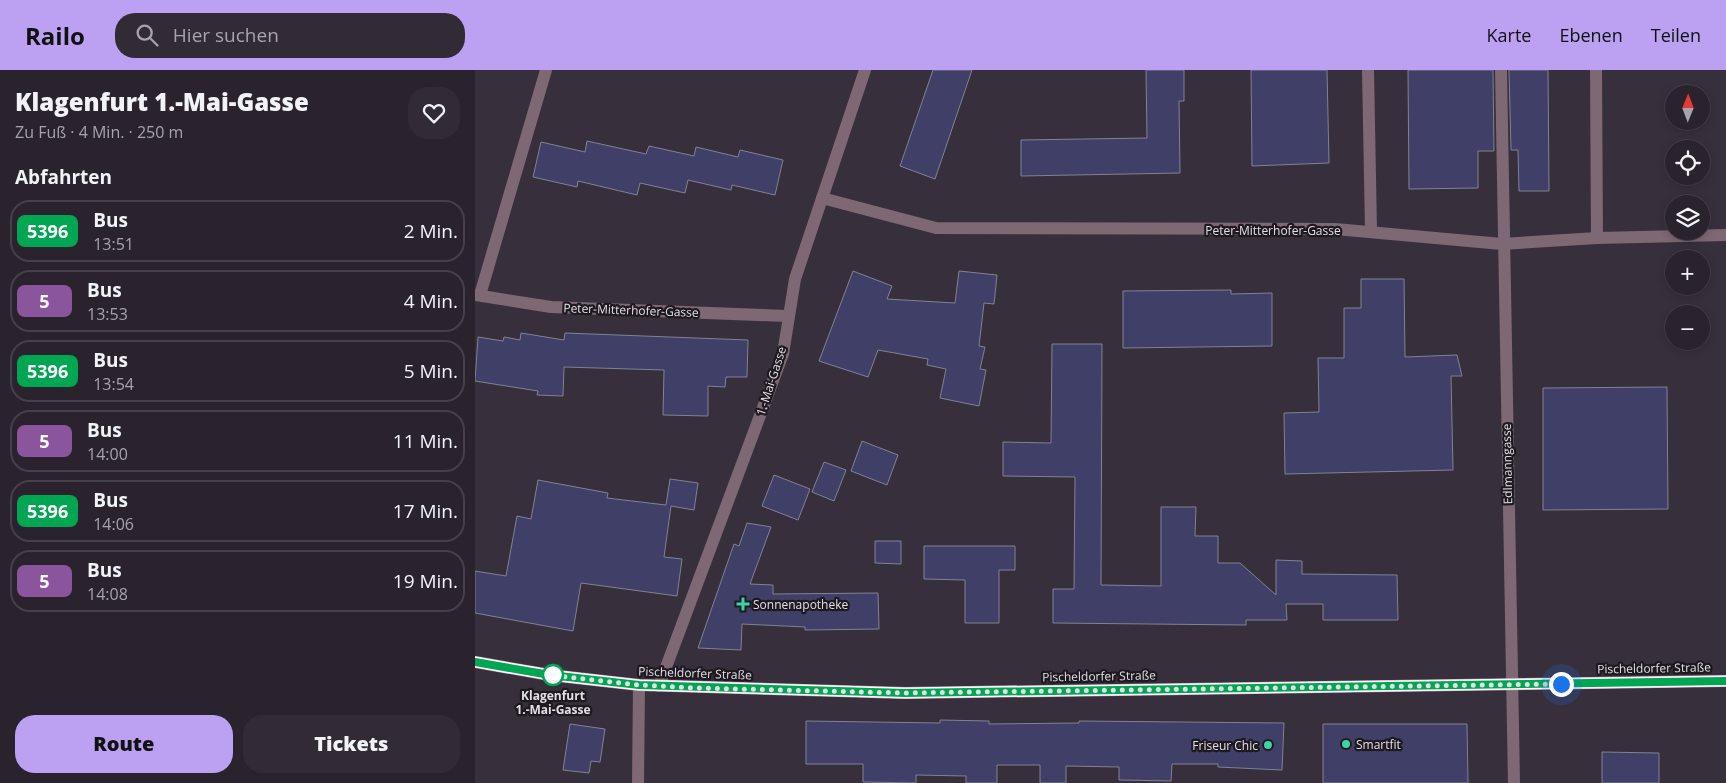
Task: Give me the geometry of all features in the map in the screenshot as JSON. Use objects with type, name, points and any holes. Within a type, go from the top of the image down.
[{"type":"main road","name":"Pischeldorfer Straße","points":[[475,662],[550,675],[639,685],[905,693],[1726,681]]},
{"type":"street","points":[[477,295],[546,70]]},
{"type":"street","name":"1.-Mai-Gasse","points":[[659,686],[783,354],[787,316],[795,279],[865,70]]},
{"type":"street","points":[[1368,70],[1371,231]]},
{"type":"street","name":"Edlmanngasse","points":[[1501,70],[1502,244],[1514,783]]},
{"type":"street","points":[[1596,70],[1597,238]]},
{"type":"street","name":"Peter-Mitterhofer-Gasse","points":[[822,198],[936,228],[1371,231],[1502,244],[1597,238],[1726,234]]},
{"type":"street","name":"Peter-Mitterhofer-Gasse","points":[[477,295],[551,306],[787,316]]},
{"type":"street","points":[[638,783],[639,685]]},
{"type":"building","points":[[933,70],[972,70],[935,179],[900,166]]},
{"type":"building","points":[[1146,70],[1184,70],[1184,101],[1179,101],[1180,173],[1021,176],[1021,140],[1147,138]]},
{"type":"building","points":[[1251,70],[1327,70],[1329,163],[1252,166]]},
{"type":"building","points":[[1408,70],[1493,70],[1494,151],[1478,151],[1478,188],[1409,189]]},
{"type":"building","points":[[1509,70],[1548,70],[1549,191],[1519,191],[1518,150],[1511,150]]},
{"type":"building","points":[[587,141],[646,154],[649,146],[694,156],[696,147],[738,157],[740,150],[783,160],[775,195],[732,185],[731,190],[688,180],[685,193],[640,183],[637,195],[578,181],[577,187],[533,177],[541,142],[585,152]]},
{"type":"building","points":[[853,271],[892,286],[887,299],[955,303],[959,271],[997,275],[994,304],[984,303],[979,346],[985,347],[980,369],[986,370],[979,406],[940,398],[946,369],[927,365],[928,359],[878,350],[868,377],[819,361]]},
{"type":"building","points":[[1361,279],[1404,279],[1405,357],[1457,355],[1462,376],[1451,376],[1453,470],[1285,474],[1284,413],[1319,412],[1318,358],[1344,358],[1344,308],[1361,308]]},
{"type":"building","points":[[1231,290],[1231,294],[1272,293],[1272,346],[1123,348],[1123,291]]},
{"type":"building","points":[[521,333],[564,340],[565,333],[748,340],[747,377],[726,377],[725,387],[708,386],[708,416],[663,415],[664,370],[564,367],[563,396],[537,395],[538,391],[475,381],[478,337],[503,341],[504,337],[520,340]]},
{"type":"building","points":[[1052,344],[1102,344],[1101,585],[1161,586],[1161,507],[1196,507],[1195,536],[1218,536],[1218,563],[1240,563],[1276,595],[1276,560],[1302,561],[1302,574],[1397,575],[1398,620],[1323,620],[1323,604],[1286,604],[1287,620],[1246,620],[1246,625],[1053,623],[1053,589],[1074,589],[1075,477],[1003,476],[1003,442],[1051,443]]},
{"type":"building","points":[[1667,387],[1668,509],[1543,510],[1543,388]]},
{"type":"building","points":[[862,441],[898,455],[887,485],[851,471]]},
{"type":"building","points":[[824,462],[846,470],[834,501],[812,492]]},
{"type":"building","points":[[774,475],[810,489],[798,520],[762,506]]},
{"type":"building","points":[[670,479],[698,483],[694,510],[671,506],[664,557],[682,559],[677,596],[581,583],[573,631],[475,613],[475,571],[506,576],[517,516],[531,519],[538,480],[608,493],[607,498],[666,505]]},
{"type":"building","points":[[747,523],[771,527],[750,584],[773,585],[773,594],[878,593],[879,629],[805,630],[805,627],[742,624],[741,650],[698,648],[734,544],[739,546]]},
{"type":"building","points":[[875,541],[901,541],[901,564],[875,563]]},
{"type":"building","points":[[924,546],[1015,546],[1015,570],[999,570],[999,623],[965,623],[965,580],[924,579]]},
{"type":"building","points":[[940,720],[989,721],[989,724],[1079,723],[1079,721],[1284,723],[1282,770],[1218,767],[1218,764],[1172,764],[1171,781],[1119,780],[1119,767],[1066,766],[1066,783],[1040,783],[1040,765],[997,765],[997,783],[966,783],[966,776],[916,775],[916,783],[863,782],[863,764],[806,764],[806,721],[940,723]]},
{"type":"building","points":[[570,724],[605,729],[600,762],[591,761],[589,773],[563,770]]},
{"type":"building","points":[[1323,724],[1467,724],[1468,783],[1323,783]]},
{"type":"building","points":[[1602,752],[1659,753],[1659,783],[1602,783]]},
{"type":"bus line","name":"5396","points":[[475,662],[550,675],[639,685],[905,693],[1726,681]]},
{"type":"place","name":"Sonnenapotheke","points":[[743,604]]},
{"type":"place","name":"Klagenfurt 1.-Mai-Gasse","points":[[553,675]]},
{"type":"place","name":"Smartfit","points":[[1346,744]]},
{"type":"place","name":"Friseur Chic","points":[[1268,745]]},
{"type":"route","points":[[553,675],[550,675],[639,685],[697,688],[905,693],[1561,684]]}]
